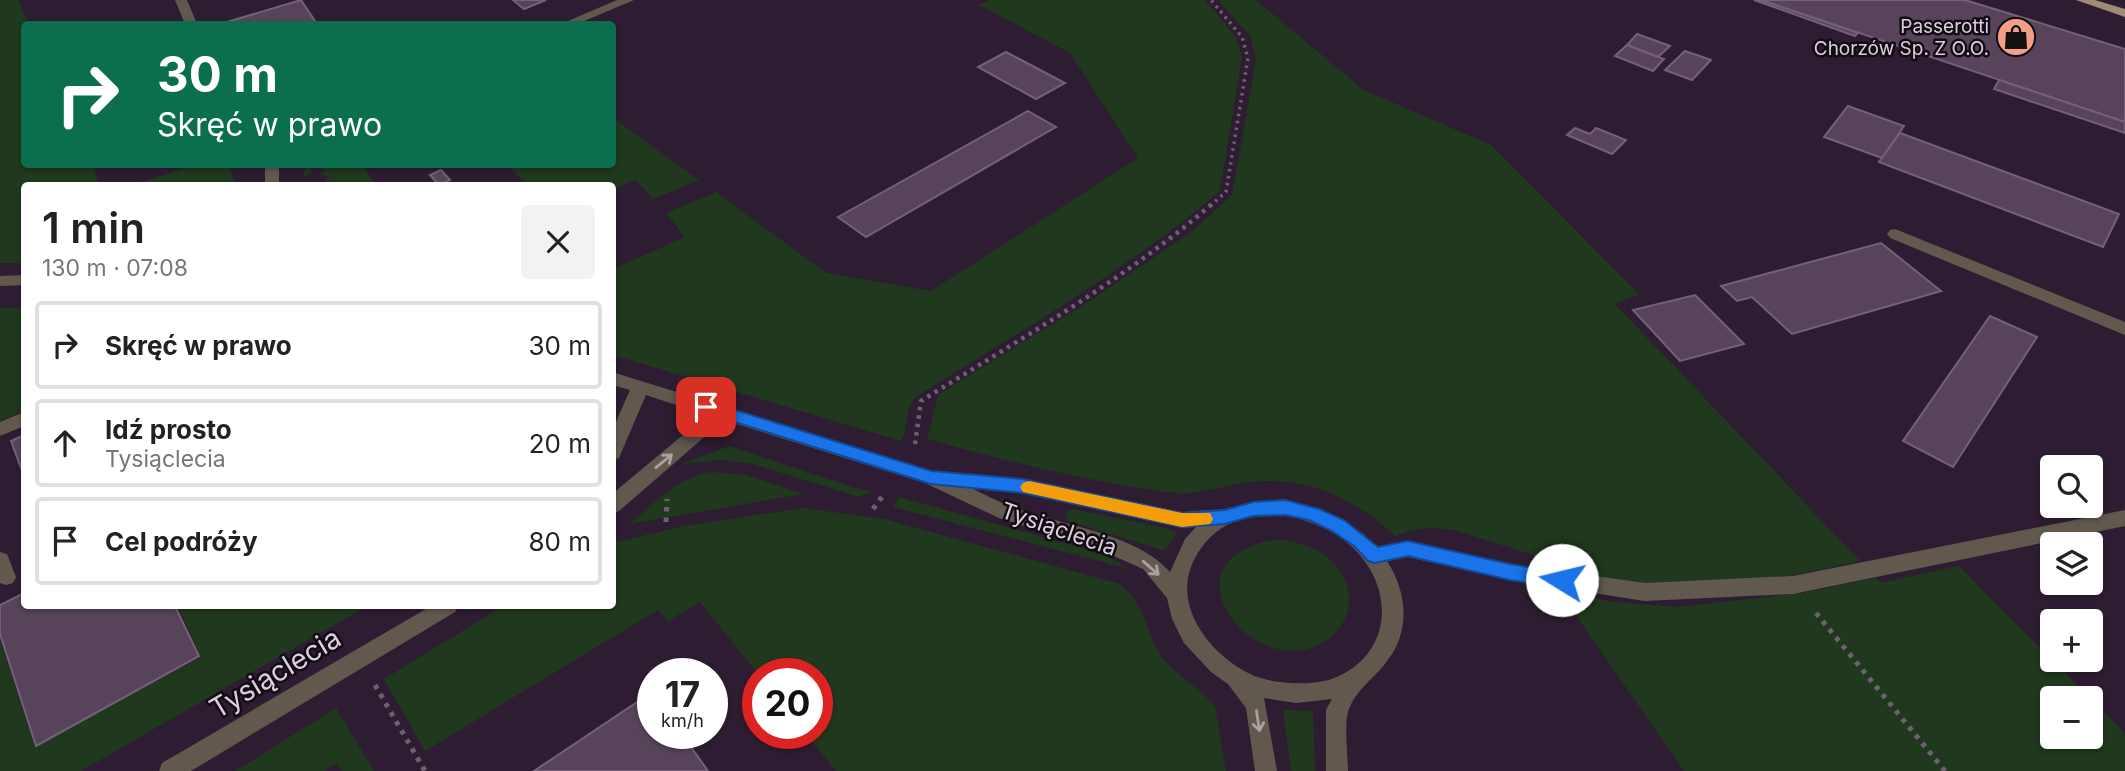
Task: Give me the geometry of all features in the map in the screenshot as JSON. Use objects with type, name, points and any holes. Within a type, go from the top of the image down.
[{"type":"main road","points":[[2082,0],[2125,13]]},
{"type":"street","points":[[181,0],[190,21]]},
{"type":"street","points":[[575,21],[628,0]]},
{"type":"street","points":[[1895,234],[2125,329]]},
{"type":"street","points":[[0,281],[21,280]]},
{"type":"street","name":"Tysiąclecia","points":[[616,379],[931,478],[1006,513],[1103,542],[1150,563],[1176,594]]},
{"type":"street","points":[[616,444],[641,386]]},
{"type":"street","points":[[616,503],[722,412]]},
{"type":"street","points":[[0,429],[21,420]]},
{"type":"street","name":"Tysiąclecia","points":[[931,478],[1023,486],[1182,520],[1225,517]]},
{"type":"street","points":[[1285,508],[1312,514],[1338,526],[1375,555],[1395,602],[1394,624],[1375,663],[1357,678],[1337,688],[1308,693],[1282,692],[1258,687],[1236,678],[1207,656],[1186,630],[1179,612],[1177,573],[1184,555],[1199,535],[1225,517],[1253,509],[1285,508]]},
{"type":"street","points":[[1375,555],[1408,549],[1510,572],[1645,592],[1793,585],[2125,518]]},
{"type":"street","name":"Tysiąclecia","points":[[170,771],[443,609]]},
{"type":"street","points":[[1236,678],[1256,705],[1266,771]]},
{"type":"street","points":[[1336,771],[1336,710],[1357,678]]},
{"type":"path","points":[[914,445],[918,437],[921,401],[1087,298],[1181,230],[1226,192],[1248,58],[1242,37],[1211,0]]},
{"type":"path","points":[[873,509],[884,494]]},
{"type":"path","points":[[1793,585],[1945,771]]},
{"type":"path","points":[[371,677],[425,771]]},
{"type":"green space","points":[[0,0],[18,0],[28,21],[21,21],[21,168],[93,168],[98,182],[21,182],[21,263],[0,263]]},
{"type":"green space","points":[[989,0],[1205,0],[1236,37],[1242,57],[1220,191],[1185,220],[1111,273],[917,396],[908,412],[901,441],[616,356],[616,268],[685,237],[666,213],[716,192],[826,273],[931,291],[1138,158],[1070,53],[979,5]]},
{"type":"green space","points":[[1218,0],[1256,0],[1364,90],[1491,145],[1640,295],[1614,303],[1860,561],[1789,576],[1644,585],[1615,581],[1455,530],[1425,529],[1396,536],[1347,501],[1330,493],[1292,483],[1251,482],[1200,492],[1167,492],[1046,470],[927,439],[938,395],[1090,301],[1194,230],[1232,195],[1256,60],[1250,36]]},
{"type":"green space","points":[[616,120],[699,180],[653,199],[636,180],[616,188],[616,182],[523,182],[511,168],[616,168]]},
{"type":"green space","points":[[186,168],[229,168],[235,182],[142,182]]},
{"type":"green space","points":[[305,168],[314,168],[303,179]]},
{"type":"green space","points":[[314,168],[367,168],[364,169],[374,182],[325,181],[329,176],[320,175],[325,169]]},
{"type":"green space","points":[[0,308],[21,308],[21,411],[0,421]]},
{"type":"green space","points":[[729,446],[872,491],[859,497],[753,464],[722,460],[682,464]]},
{"type":"green space","points":[[711,472],[747,475],[803,494],[630,524],[677,485]]},
{"type":"green space","points":[[899,497],[1079,547],[1111,558],[1129,569],[893,507]]},
{"type":"green space","points":[[803,508],[884,519],[1120,584],[1136,602],[1163,658],[1215,706],[1226,771],[836,771],[818,749],[833,749],[833,658],[745,658],[700,602],[668,621],[658,610],[425,751],[384,679],[498,609],[616,609],[616,542],[683,526]]},
{"type":"green space","points":[[1073,509],[1174,530],[1177,533],[1166,549],[1162,550],[1068,521],[1065,517],[1067,512]]},
{"type":"green space","points":[[1278,539],[1295,542],[1323,554],[1334,563],[1347,585],[1348,610],[1336,632],[1325,641],[1298,651],[1271,647],[1247,634],[1229,614],[1220,592],[1223,569],[1242,551]]},
{"type":"green space","points":[[1959,566],[2040,648],[2040,672],[2064,672],[2078,686],[2040,686],[2040,749],[2103,749],[2103,711],[2125,733],[2125,771],[1684,771],[1559,591],[1613,602],[1678,607],[1803,593],[1876,578],[1881,583]]},
{"type":"green space","points":[[179,609],[362,609],[81,771],[0,771],[0,640],[35,747],[201,657]]},
{"type":"green space","points":[[336,708],[374,771],[342,771],[337,763],[325,771],[235,771]]},
{"type":"green space","points":[[1283,710],[1313,711],[1315,771],[1291,771]]},
{"type":"building","points":[[301,0],[315,21],[230,21]]},
{"type":"building","points":[[513,0],[546,0],[524,9]]},
{"type":"building","points":[[1754,0],[1761,0],[1858,33],[1855,36]]},
{"type":"building","points":[[1761,0],[1965,0],[2125,49],[2125,122]]},
{"type":"building","points":[[1637,34],[1670,46],[1658,57],[1627,45]]},
{"type":"building","points":[[1627,45],[1664,59],[1653,71],[1615,56]]},
{"type":"building","points":[[1685,51],[1711,60],[1692,80],[1665,70]]},
{"type":"building","points":[[1006,52],[1065,83],[1036,99],[978,67]]},
{"type":"building","points":[[1999,80],[2125,122],[2125,133],[1994,89]]},
{"type":"building","points":[[1848,106],[1904,126],[1882,158],[1824,137]]},
{"type":"building","points":[[1028,111],[1056,127],[866,237],[838,217]]},
{"type":"building","points":[[1575,128],[1590,134],[1596,128],[1626,140],[1612,154],[1567,135]]},
{"type":"building","points":[[1900,133],[2119,214],[2103,247],[1879,162]]},
{"type":"building","points":[[441,170],[450,180],[436,182],[430,175]]},
{"type":"building","points":[[1881,243],[1941,291],[1792,334],[1752,297],[1737,301],[1721,286]]},
{"type":"building","points":[[1695,295],[1744,344],[1680,361],[1633,310]]},
{"type":"building","points":[[1990,316],[2037,337],[1953,467],[1903,441]]},
{"type":"building","points":[[21,436],[21,468],[11,441]]},
{"type":"building","points":[[21,594],[21,609],[176,609],[199,656],[36,746],[0,634],[0,605]]},
{"type":"building","points":[[637,702],[637,749],[692,749],[708,771],[534,771]]},
{"type":"slow traffic","points":[[1029,487],[1182,520],[1204,519]]},
{"type":"place","name":"Passerotti Chorzów Sp. Z O.O.","points":[[2016,37]]},
{"type":"route","points":[[706,407],[931,478],[1023,486],[1182,520],[1225,517],[1253,509],[1285,508],[1312,514],[1338,526],[1375,555],[1408,549],[1510,572],[1562,580]]}]
